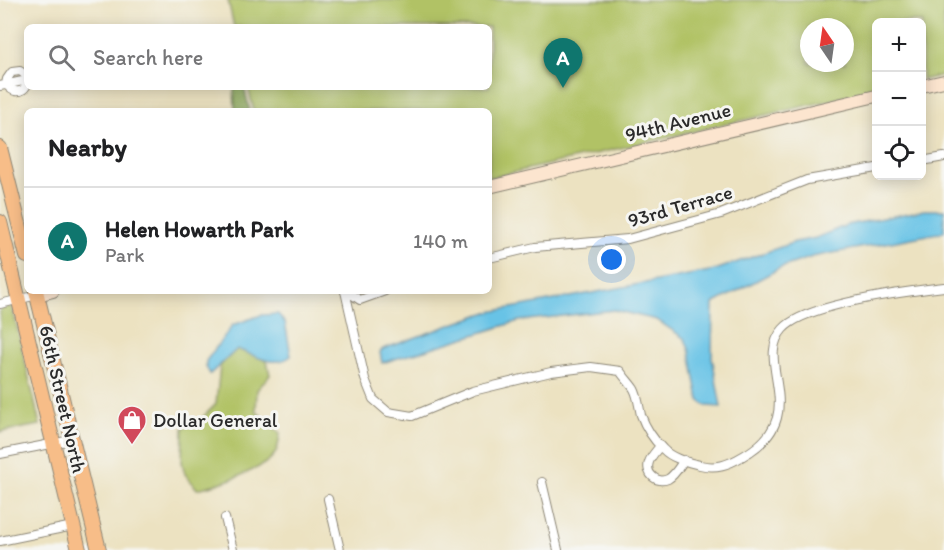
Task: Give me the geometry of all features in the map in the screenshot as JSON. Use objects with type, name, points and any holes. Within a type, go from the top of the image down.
[{"type":"main road","points":[[0,148],[24,244]]},
{"type":"main road","name":"66th Street North","points":[[0,222],[79,550]]},
{"type":"main road","name":"66th Street North","points":[[36,294],[99,550]]},
{"type":"street","points":[[3,85],[24,79]]},
{"type":"street","points":[[926,85],[944,81]]},
{"type":"street","points":[[3,85],[12,91],[18,92],[24,89]]},
{"type":"street","name":"94th Avenue","points":[[492,186],[872,97]]},
{"type":"street","points":[[926,159],[944,157]]},
{"type":"street","name":"93rd Terrace","points":[[492,257],[535,247],[628,239],[722,214],[807,180],[872,169]]},
{"type":"street","points":[[346,294],[365,379],[373,399],[388,412],[412,416],[473,391],[551,372],[591,367],[620,371],[635,391],[651,437],[666,452],[712,468],[731,463],[757,448],[773,430],[780,392],[774,358],[775,340],[784,327],[804,316],[882,294],[944,287]]},
{"type":"street","points":[[0,304],[33,294]]},
{"type":"street","points":[[351,294],[360,300],[377,294]]},
{"type":"street","points":[[0,454],[71,440]]},
{"type":"street","points":[[660,446],[654,452],[648,465],[649,472],[654,478],[662,480],[670,477],[684,460]]},
{"type":"street","points":[[542,482],[558,550]]},
{"type":"street","points":[[328,499],[340,550]]},
{"type":"street","points":[[225,518],[232,550]]},
{"type":"street","points":[[0,541],[73,526]]},
{"type":"green space","points":[[228,0],[944,0],[944,75],[926,79],[926,18],[872,18],[872,91],[492,177],[492,108],[253,108],[249,90],[492,90],[492,24],[233,24]]},
{"type":"green space","points":[[234,90],[245,90],[249,108],[235,108]]},
{"type":"green space","points":[[12,306],[40,425],[0,432],[0,309]]},
{"type":"green space","points":[[237,349],[267,361],[270,375],[257,390],[256,411],[280,433],[278,447],[268,461],[249,472],[197,489],[185,474],[182,462],[183,428],[200,420],[216,404],[220,366]]},
{"type":"water","points":[[924,210],[944,210],[944,232],[812,257],[780,268],[713,304],[712,357],[721,407],[706,406],[699,400],[690,352],[685,339],[657,320],[614,310],[519,321],[382,363],[380,352],[383,349],[484,313],[715,270],[795,242],[816,238],[847,225]]},
{"type":"water","points":[[278,314],[285,322],[291,356],[285,360],[271,361],[237,349],[210,374],[206,361],[233,325],[261,315]]},
{"type":"place","name":"Helen Howarth Park","points":[[563,88]]},
{"type":"place","name":"Dollar General","points":[[132,446]]}]
